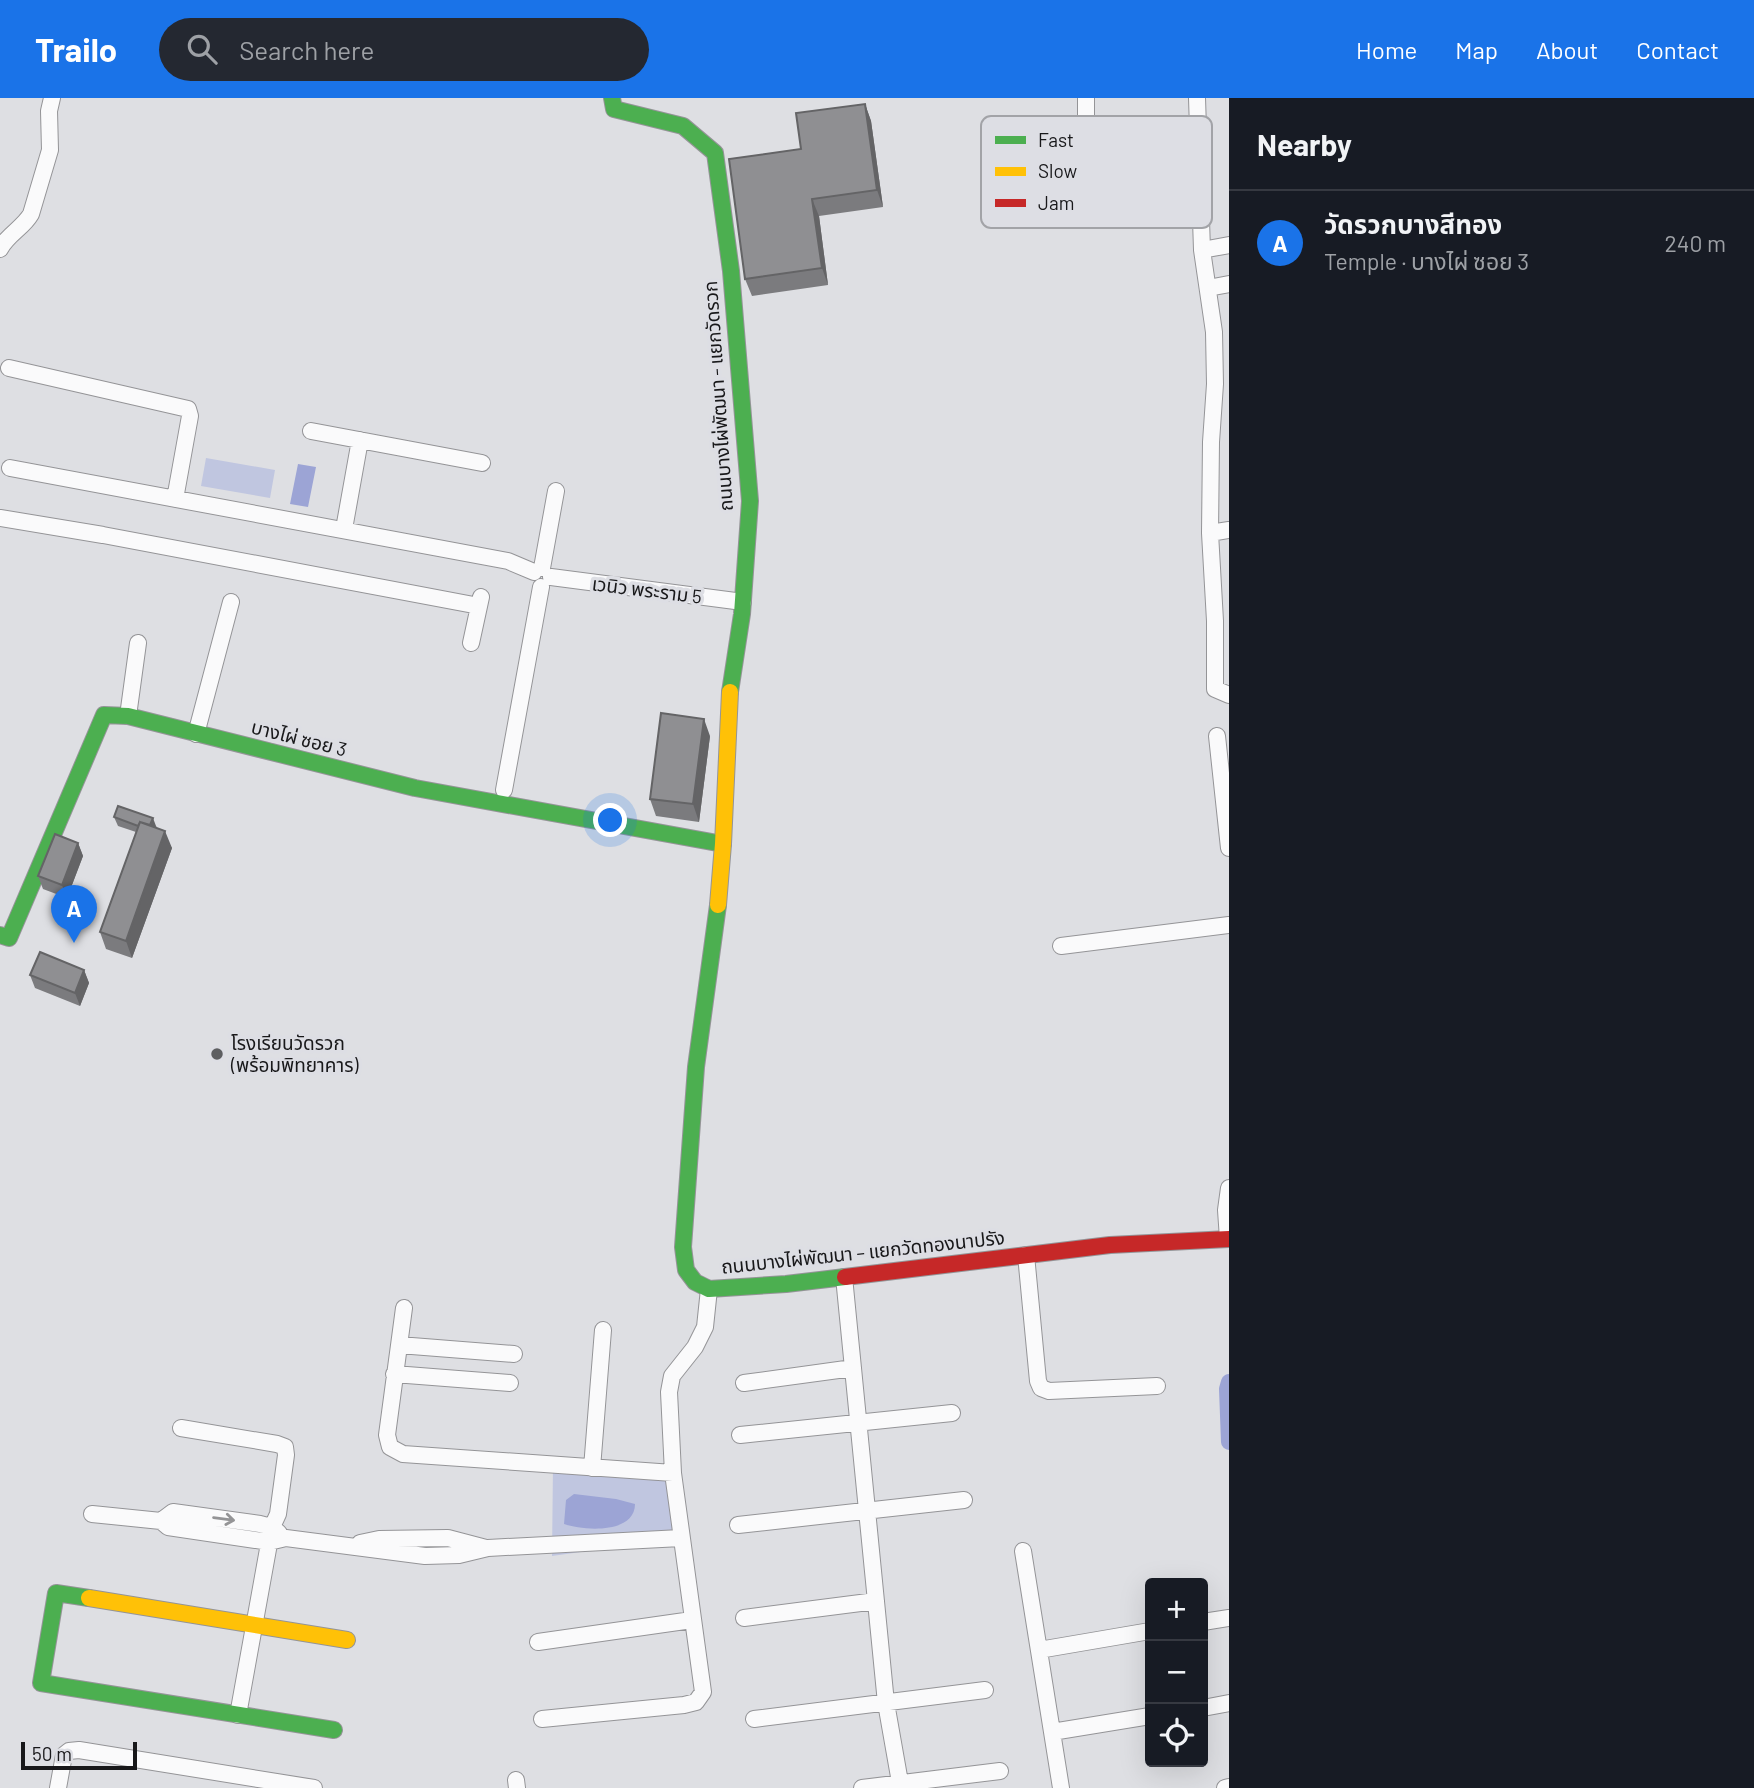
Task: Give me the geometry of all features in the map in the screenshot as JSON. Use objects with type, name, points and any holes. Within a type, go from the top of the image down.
[{"type":"street","points":[[0,249],[4,242],[26,223],[31,214],[50,150],[49,111],[52,98]]},
{"type":"street","name":"ถนนบางไผ่พัฒนา - แยกวัดรวก","points":[[612,98],[614,109],[683,126],[715,153],[731,271],[750,501],[743,602],[729,698],[723,844]]},
{"type":"street","points":[[1086,98],[1086,116]]},
{"type":"street","points":[[1197,98],[1198,116]]},
{"type":"street","points":[[1201,228],[1202,250],[1222,383],[1211,442],[1210,533],[1215,610],[1215,689],[1229,695]]},
{"type":"street","points":[[1202,250],[1229,244]]},
{"type":"street","points":[[1208,288],[1229,284]]},
{"type":"street","points":[[9,368],[188,409],[190,416],[175,499]]},
{"type":"street","points":[[311,431],[482,463]]},
{"type":"street","points":[[344,529],[360,440]]},
{"type":"street","name":"เวนิว พระราม 5","points":[[10,468],[508,561],[542,576],[743,602]]},
{"type":"street","points":[[504,790],[556,491]]},
{"type":"street","points":[[0,518],[480,602],[471,643]]},
{"type":"street","points":[[1210,533],[1229,530]]},
{"type":"street","points":[[196,734],[232,602]]},
{"type":"street","points":[[5,937],[104,715],[128,716],[138,643]]},
{"type":"street","name":"บางไผ่ ซอย 3","points":[[128,716],[415,788],[723,844]]},
{"type":"street","points":[[1217,736],[1229,848]]},
{"type":"street","name":"ถนนบางไผ่พัฒนา – แยกวัดทองนาปรัง","points":[[723,844],[717,914],[696,1067],[683,1247],[685,1270],[695,1282],[709,1289],[844,1277],[1110,1245],[1228,1239]]},
{"type":"street","points":[[1060,946],[1229,925]]},
{"type":"street","points":[[1228,1239],[1226,1210],[1229,1188]]},
{"type":"street","points":[[1026,1255],[1038,1381],[1041,1388],[1049,1391],[1157,1386]]},
{"type":"street","points":[[844,1277],[886,1703],[900,1786]]},
{"type":"street","points":[[542,1719],[696,1702],[703,1692],[673,1474],[668,1392],[672,1376],[695,1348],[705,1326],[709,1289]]},
{"type":"street","points":[[404,1308],[387,1435],[390,1447],[403,1454],[673,1474]]},
{"type":"street","points":[[592,1468],[603,1330]]},
{"type":"street","points":[[399,1345],[514,1354]]},
{"type":"street","points":[[744,1383],[853,1368]]},
{"type":"street","points":[[394,1374],[510,1383]]},
{"type":"street","points":[[740,1435],[952,1413]]},
{"type":"street","points":[[181,1428],[285,1447],[278,1514],[270,1535],[238,1716]]},
{"type":"street","points":[[738,1525],[964,1500]]},
{"type":"street","points":[[92,1514],[161,1521],[168,1527],[270,1535],[425,1556],[459,1555],[488,1548],[681,1538]]},
{"type":"street","points":[[1023,1551],[1061,1788]]},
{"type":"street","points":[[334,1730],[41,1683],[56,1593],[347,1640]]},
{"type":"street","points":[[744,1618],[876,1601]]},
{"type":"street","points":[[1208,1621],[1229,1618]]},
{"type":"street","points":[[538,1642],[692,1620]]},
{"type":"street","points":[[1039,1650],[1145,1632]]},
{"type":"street","points":[[754,1719],[985,1690]]},
{"type":"street","points":[[1208,1707],[1229,1703]]},
{"type":"street","points":[[1052,1732],[1145,1717]]},
{"type":"street","points":[[58,1788],[64,1755],[69,1751],[79,1750],[216,1781],[314,1788]]},
{"type":"street","points":[[862,1788],[900,1786],[1000,1770]]},
{"type":"shaded area","points":[[206,458],[275,470],[270,498],[201,486]]},
{"type":"shaded area","points":[[553,1465],[673,1473],[681,1538],[552,1556]]},
{"type":"water","points":[[298,464],[316,467],[308,507],[290,504]]},
{"type":"water","points":[[574,1494],[635,1504],[633,1514],[627,1521],[607,1528],[584,1528],[564,1524],[566,1500]]},
{"type":"building","points":[[865,104],[877,190],[812,199],[822,268],[745,279],[729,159],[801,149],[796,113]]},
{"type":"building","points":[[661,713],[704,719],[693,804],[650,799]]},
{"type":"building","points":[[118,806],[153,818],[150,825],[140,822],[138,826],[114,817]]},
{"type":"building","points":[[140,822],[165,831],[126,941],[100,932]]},
{"type":"building","points":[[55,834],[78,843],[62,885],[38,876]]},
{"type":"building","points":[[40,952],[84,970],[75,993],[30,975]]},
{"type":"waterway","points":[[1229,1382],[1229,1442]]},
{"type":"traffic: fast","points":[[612,98],[614,109],[683,126],[715,153],[731,271],[750,501],[742,614],[730,692]]},
{"type":"traffic: fast","points":[[0,935],[9,938],[104,715],[128,716],[415,788],[723,844]]},
{"type":"traffic: fast","points":[[718,905],[696,1067],[683,1247],[686,1270],[695,1282],[709,1289],[845,1277]]},
{"type":"traffic: fast","points":[[89,1598],[56,1593],[41,1683],[334,1730]]},
{"type":"traffic: slow","points":[[718,905],[730,692]]},
{"type":"traffic: slow","points":[[89,1598],[347,1640]]},
{"type":"traffic: jam","points":[[845,1277],[1110,1245],[1229,1239]]},
{"type":"place","name":"วัดรวกบางสีทอง","points":[[74,943]]},
{"type":"place","name":"โรงเรียนวัดรวก (พร้อมพิทยาคาร)","points":[[217,1054]]}]
